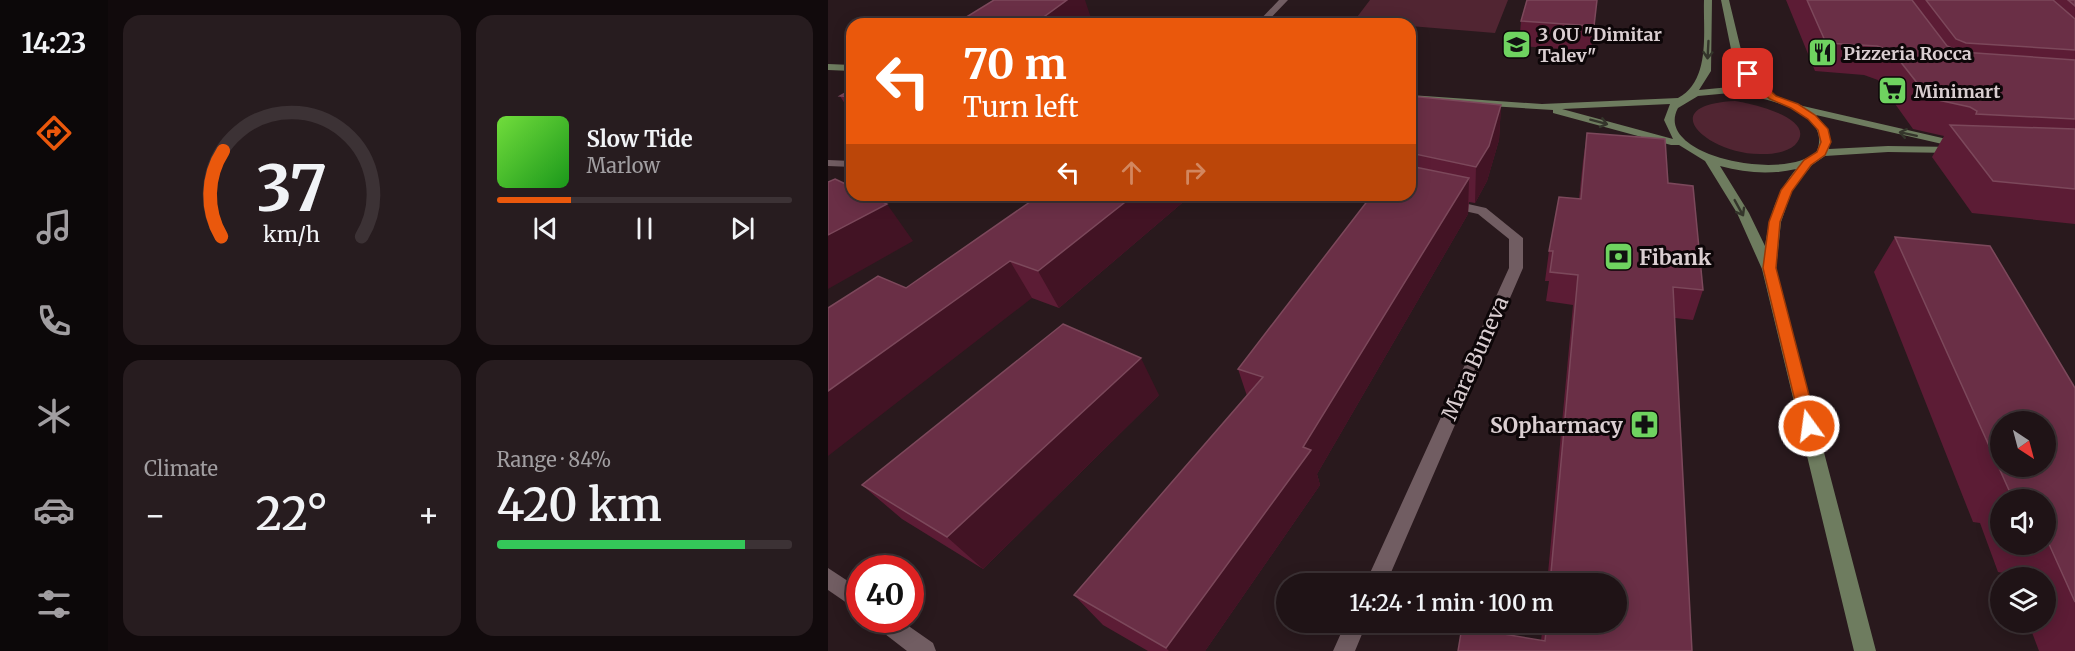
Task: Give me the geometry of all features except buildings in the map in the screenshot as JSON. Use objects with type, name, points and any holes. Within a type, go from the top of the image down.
[{"type":"street","points":[[1266,18],[1284,0]]},
{"type":"street","points":[[1691,95],[1706,71],[1708,0]]},
{"type":"street","points":[[1725,0],[1737,54],[1748,74],[1773,98]]},
{"type":"street","points":[[828,67],[846,68]]},
{"type":"street","points":[[1416,98],[1542,107],[1678,101],[1691,95],[1730,90],[1773,98],[1794,106],[1964,148],[1821,153]]},
{"type":"street","points":[[1678,101],[1670,111],[1668,122],[1675,135],[1689,147],[1709,158],[1762,169],[1787,168],[1808,162]]},
{"type":"street","points":[[1769,268],[1775,222],[1786,190],[1808,162],[1821,153],[1826,142],[1823,129],[1812,117],[1794,106]]},
{"type":"street","points":[[1542,107],[1689,147]]},
{"type":"street","points":[[1709,158],[1743,213],[1769,268],[1865,651]]},
{"type":"street","points":[[828,162],[846,164]]},
{"type":"street","name":"Mara Buneva","points":[[1380,573],[1516,268],[1516,238],[1482,211],[1416,196]]},
{"type":"street","points":[[828,578],[846,592]]},
{"type":"street","points":[[901,633],[925,651]]},
{"type":"street","points":[[1344,651],[1352,633]]},
{"type":"shaded area","points":[[1370,0],[1508,0],[1495,33],[1416,26],[1416,18],[1356,18]]},
{"type":"shaded area","points":[[1735,101],[1767,109],[1791,120],[1798,127],[1800,135],[1795,145],[1776,153],[1744,153],[1725,148],[1709,140],[1698,130],[1693,120],[1696,111],[1710,105]]},
{"type":"place","name":"3 OU \"Dimitar Talev\"","points":[[1517,44]]},
{"type":"place","name":"Pizzeria Rocca","points":[[1822,53]]},
{"type":"place","name":"Minimart","points":[[1893,91]]},
{"type":"place","name":"Fibank","points":[[1618,257]]},
{"type":"place","name":"SOpharmacy","points":[[1644,425]]},
{"type":"route","points":[[1748,74],[1773,98],[1794,106],[1812,117],[1823,129],[1826,142],[1821,153],[1808,162],[1786,190],[1775,222],[1769,268],[1809,426]]}]
